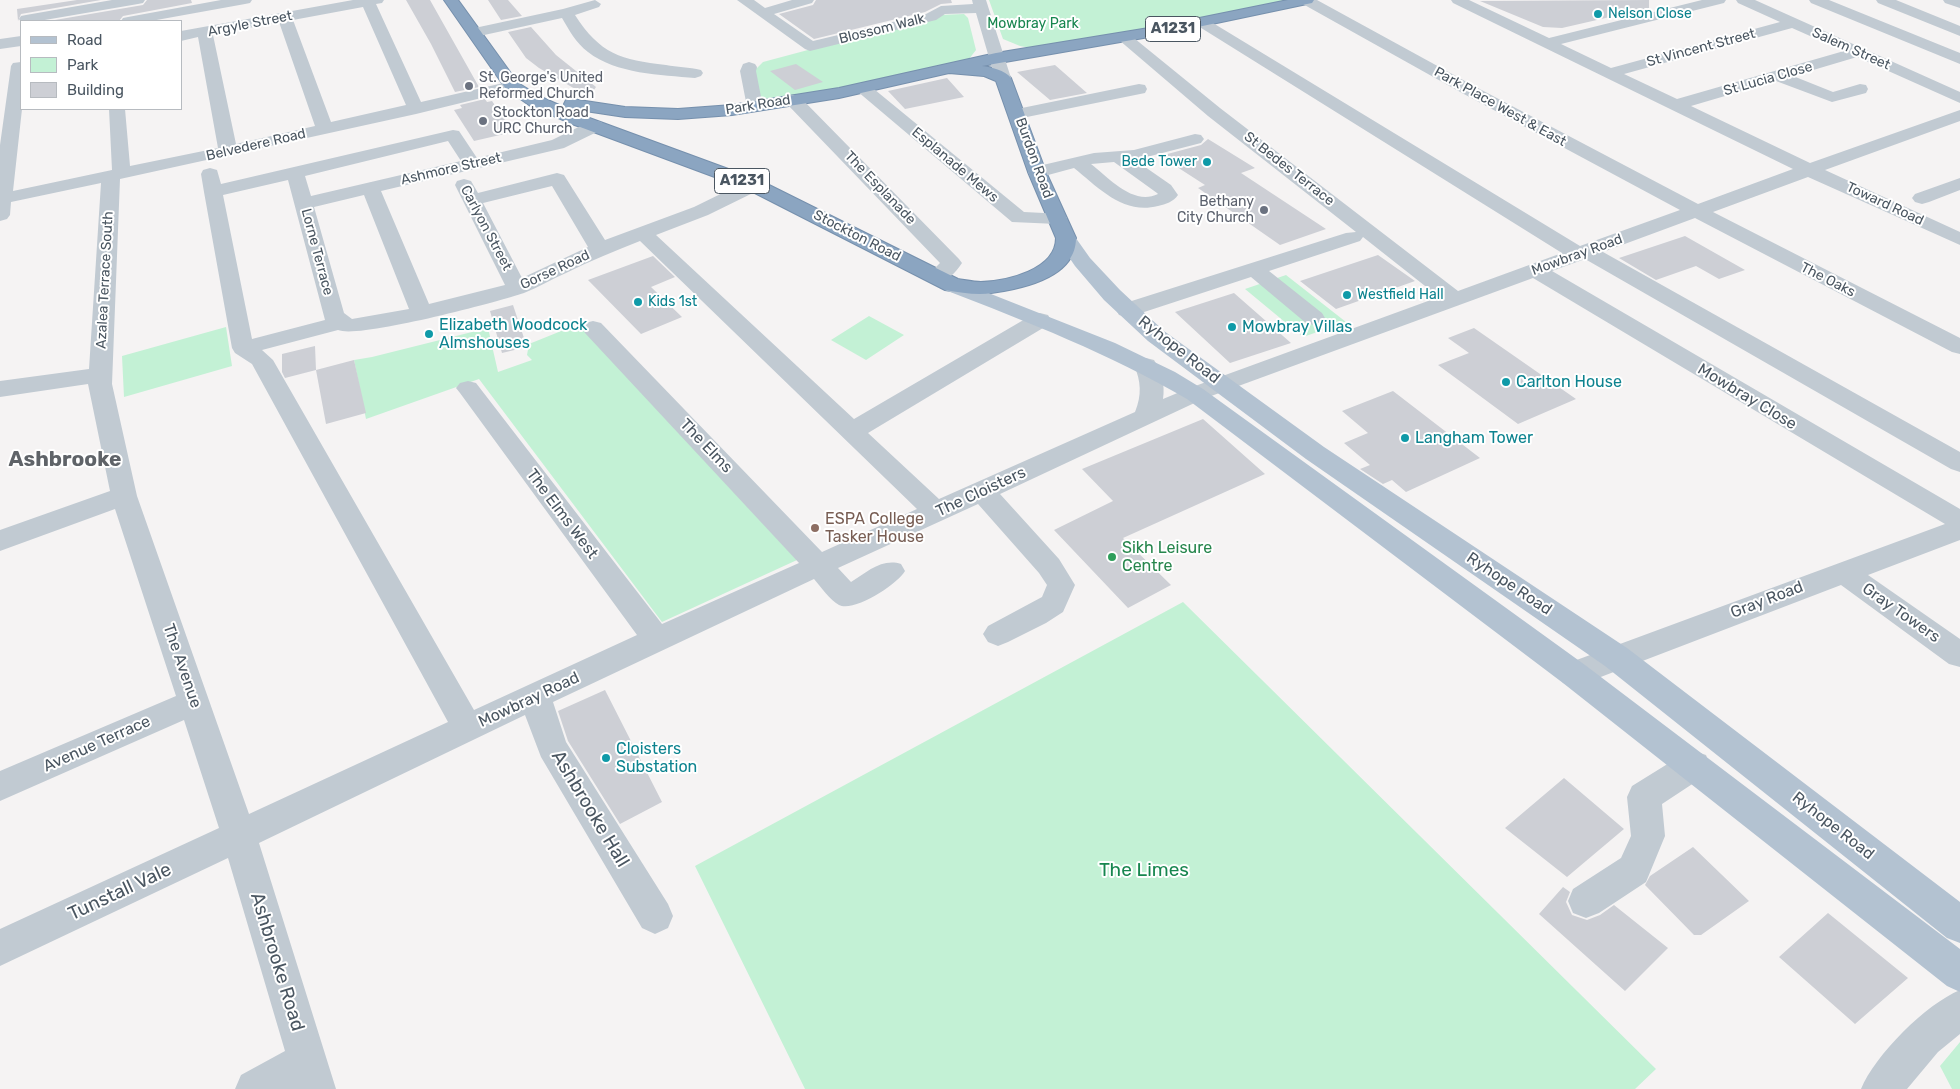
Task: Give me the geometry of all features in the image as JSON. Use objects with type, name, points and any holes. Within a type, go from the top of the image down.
[{"type":"highway","name":"Stockton Road","points":[[451,0],[518,90],[548,107],[754,185],[945,281]]},
{"type":"highway","name":"Stockton Road","points":[[462,0],[470,16],[473,29]]},
{"type":"highway","name":"Park Road","points":[[518,90],[565,103],[621,112],[664,114],[754,107],[863,88],[997,58],[1203,23],[1307,0]]},
{"type":"highway","name":"A1231","points":[[995,75],[1004,73],[1010,64],[1023,56],[1038,51]]},
{"type":"highway","name":"Park Road","points":[[949,68],[995,75]]},
{"type":"highway","name":"Burdon Road","points":[[995,75],[1017,114],[1037,172],[1066,238]]},
{"type":"highway","points":[[651,146],[648,142],[648,130],[664,114]]},
{"type":"highway","name":"A1231","points":[[945,281],[997,287],[1036,276],[1056,263],[1062,255],[1066,238]]},
{"type":"main road","name":"Ryhope Road","points":[[1066,238],[1087,268],[1127,310],[1156,336],[1315,453],[1616,658],[1960,925]]},
{"type":"main road","name":"Stockton Road","points":[[945,281],[1051,324]]},
{"type":"main road","name":"Ryhope Road","points":[[1051,324],[1146,365],[1195,394],[1574,674],[1694,765],[1960,973]]},
{"type":"street","points":[[28,20],[40,0]]},
{"type":"street","points":[[59,20],[132,0]]},
{"type":"street","points":[[132,20],[204,4],[245,0]]},
{"type":"street","points":[[744,0],[763,13],[807,0]]},
{"type":"street","name":"Park Place West & East","points":[[1307,0],[1503,109],[1696,212]]},
{"type":"street","name":"Toward Road","points":[[1458,0],[1809,170],[1960,239]]},
{"type":"street","points":[[1547,43],[1719,0]]},
{"type":"street","name":"Salem Street","points":[[1743,0],[1960,98]]},
{"type":"street","points":[[1816,0],[1960,60]]},
{"type":"street","points":[[1883,0],[1960,31]]},
{"type":"street","points":[[1950,0],[1960,4]]},
{"type":"street","points":[[374,1],[416,109]]},
{"type":"street","name":"Argyle Street","points":[[182,36],[374,1]]},
{"type":"street","points":[[204,4],[212,31],[228,151]]},
{"type":"street","points":[[473,29],[594,4]]},
{"type":"street","name":"Blossom Walk","points":[[763,13],[810,46],[931,17],[934,6],[980,4]]},
{"type":"street","name":"Burdon Road","points":[[980,4],[997,58],[995,75]]},
{"type":"street","points":[[570,8],[584,40],[600,52],[616,60],[666,70],[695,73]]},
{"type":"street","points":[[285,17],[325,129]]},
{"type":"street","points":[[1203,23],[1582,253],[1960,464]]},
{"type":"street","name":"St Vincent Street","points":[[1610,73],[1793,23]]},
{"type":"street","points":[[0,44],[20,31]]},
{"type":"street","name":"St Bedes Terrace","points":[[1124,37],[1222,118],[1456,299]]},
{"type":"street","points":[[584,40],[604,39]]},
{"type":"street","name":"Park Road","points":[[949,68],[980,57],[993,42]]},
{"type":"street","name":"St Lucia Close","points":[[1676,105],[1859,52]]},
{"type":"street","points":[[0,70],[20,66],[1,204]]},
{"type":"street","points":[[749,67],[754,107]]},
{"type":"street","points":[[1778,76],[1832,97]]},
{"type":"street","name":"Esplanade Mews","points":[[863,88],[1019,218],[1057,218]]},
{"type":"street","points":[[1017,114],[1139,89]]},
{"type":"street","points":[[1805,106],[1860,89]]},
{"type":"street","name":"Belvedere Road","points":[[1,204],[116,175],[416,109],[518,90]]},
{"type":"street","name":"The Esplanade","points":[[793,100],[952,263],[945,281]]},
{"type":"street","name":"Azalea Terrace South","points":[[117,110],[116,175],[100,380],[124,496]]},
{"type":"street","name":"Mowbray Road","points":[[1195,394],[1960,115]]},
{"type":"street","name":"Ashmore Street","points":[[303,204],[558,144],[596,126]]},
{"type":"street","name":"Carlyon Street","points":[[294,173],[453,135],[472,200],[517,288]]},
{"type":"street","points":[[1037,172],[1094,158],[1135,154],[1195,139]]},
{"type":"street","points":[[206,156],[243,348],[261,360],[468,728]]},
{"type":"street","points":[[1077,162],[1131,201],[1143,203],[1162,200],[1168,195],[1164,189],[1116,156]]},
{"type":"street","points":[[213,192],[294,173]]},
{"type":"street","name":"Lorne Terrace","points":[[294,173],[334,316],[344,324]]},
{"type":"street","points":[[472,200],[556,179],[600,248]]},
{"type":"street","points":[[1922,198],[1960,184]]},
{"type":"street","name":"Gorse Road","points":[[243,348],[344,324],[367,324],[517,288],[600,248],[701,211],[754,185]]},
{"type":"street","points":[[370,188],[421,312]]},
{"type":"street","name":"The Oaks","points":[[1696,212],[1960,347]]},
{"type":"street","points":[[642,233],[936,512]]},
{"type":"street","points":[[1127,310],[1353,237]]},
{"type":"street","points":[[1254,269],[1314,318]]},
{"type":"street","name":"Mowbray Close","points":[[1535,270],[1960,521]]},
{"type":"street","points":[[851,432],[1051,324]]},
{"type":"street","name":"The Elms","points":[[593,328],[820,565]]},
{"type":"street","points":[[1144,417],[1153,393],[1146,365]]},
{"type":"street","points":[[0,389],[100,380]]},
{"type":"street","name":"The Elms West","points":[[468,388],[657,639]]},
{"type":"street","name":"The Cloisters","points":[[820,565],[1195,394]]},
{"type":"street","points":[[982,491],[1049,566],[1061,585],[1053,604],[1036,615],[998,634]]},
{"type":"street","points":[[0,541],[124,496]]},
{"type":"street","name":"The Avenue","points":[[124,496],[239,836]]},
{"type":"street","name":"Gray Road","points":[[1574,674],[1843,572],[1952,541]]},
{"type":"street","points":[[820,565],[848,597],[891,571]]},
{"type":"street","name":"Mowbray Road","points":[[239,836],[657,639],[820,565]]},
{"type":"street","name":"Gray Towers","points":[[1843,572],[1960,654]]},
{"type":"street","name":"Ashbrooke Hall","points":[[535,697],[552,747],[655,916]]},
{"type":"street","name":"Avenue Terrace","points":[[0,786],[194,702]]},
{"type":"street","points":[[1586,900],[1634,870],[1648,836],[1644,797],[1694,765]]},
{"type":"street","name":"Tunstall Vale","points":[[0,948],[239,836]]},
{"type":"street","name":"Ashbrooke Road","points":[[239,836],[312,1075]]},
{"type":"street","points":[[1881,1089],[1924,1038],[1960,1009]]},
{"type":"street","points":[[255,1089],[312,1075]]},
{"type":"green space","name":"Mowbray Park","points":[[989,0],[1296,0],[1174,27],[1036,49],[1020,46],[1003,39]]},
{"type":"green space","points":[[964,14],[968,18],[976,50],[969,59],[873,82],[754,104],[749,67],[757,68],[763,62],[939,15]]},
{"type":"green space","points":[[1286,275],[1346,322],[1303,337],[1245,289]]},
{"type":"green space","points":[[869,316],[904,335],[866,360],[831,340]]},
{"type":"green space","points":[[581,323],[611,359],[797,560],[662,622],[479,379],[366,419],[354,360],[488,328],[498,372],[532,360],[527,355],[529,344]]},
{"type":"green space","points":[[226,327],[232,366],[124,397],[122,356]]},
{"type":"green space","name":"The Limes","points":[[1183,602],[1656,1069],[1635,1089],[805,1089],[695,866]]},
{"type":"green space","points":[[1960,1042],[1960,1089],[1952,1089],[1940,1066]]},
{"type":"building","points":[[77,0],[101,0],[21,14],[18,21],[17,9]]},
{"type":"building","points":[[147,0],[191,0],[192,3],[123,16],[120,20],[55,20],[143,5]]},
{"type":"building","points":[[406,0],[430,0],[479,87],[455,92]]},
{"type":"building","points":[[488,0],[508,0],[522,16],[501,20]]},
{"type":"building","points":[[816,0],[951,0],[952,3],[941,4],[925,12],[814,39],[779,14],[813,5]]},
{"type":"building","name":"Nelson Close","points":[[1649,0],[1649,8],[1562,28],[1543,27],[1480,1]]},
{"type":"building","points":[[531,27],[556,55],[596,87],[589,97],[539,68],[526,58],[508,32]]},
{"type":"building","points":[[796,64],[823,82],[795,90],[770,71]]},
{"type":"building","points":[[1055,65],[1087,93],[1050,100],[1017,72]]},
{"type":"building","points":[[947,78],[964,97],[905,109],[888,91]]},
{"type":"building","name":"Stockton Road URC Church","points":[[485,99],[487,102],[492,101],[513,132],[474,141],[454,110],[462,108],[460,105]]},
{"type":"building","name":"Bethany City Church","points":[[1208,139],[1255,168],[1241,173],[1326,229],[1280,245],[1198,188],[1205,185],[1160,156],[1201,145]]},
{"type":"building","points":[[1685,236],[1745,270],[1719,279],[1696,266],[1656,280],[1619,258]]},
{"type":"building","name":"Westfield Hall","points":[[1378,255],[1415,281],[1336,309],[1300,281]]},
{"type":"building","name":"Kids 1st","points":[[653,256],[675,277],[651,287],[682,317],[641,334],[588,280]]},
{"type":"building","name":"Mowbray Villas","points":[[1234,293],[1291,343],[1230,363],[1175,312]]},
{"type":"building","points":[[513,305],[527,347],[502,353],[490,311]]},
{"type":"building","name":"Carlton House","points":[[1474,328],[1576,399],[1518,424],[1438,365],[1469,353],[1448,338]]},
{"type":"building","points":[[315,346],[316,370],[285,378],[282,372],[282,354]]},
{"type":"building","points":[[354,360],[366,413],[326,424],[316,370]]},
{"type":"building","name":"Langham Tower","points":[[1393,391],[1480,458],[1406,492],[1392,480],[1383,484],[1360,469],[1370,465],[1344,443],[1368,433],[1342,411]]},
{"type":"building","points":[[1203,419],[1265,474],[1123,538],[1171,585],[1128,608],[1054,530],[1113,501],[1082,469]]},
{"type":"building","name":"Cloisters Substation","points":[[605,690],[662,802],[620,824],[568,741],[558,711]]},
{"type":"building","points":[[1564,778],[1624,829],[1567,877],[1505,828]]},
{"type":"building","points":[[1693,847],[1749,901],[1701,935],[1694,935],[1645,885],[1650,876]]},
{"type":"building","points":[[1563,887],[1570,892],[1566,902],[1572,915],[1587,920],[1600,915],[1614,905],[1668,948],[1625,991],[1539,914]]},
{"type":"building","points":[[1828,913],[1908,978],[1855,1024],[1779,957]]},
{"type":"place","name":"Nelson Close","points":[[1598,14]]},
{"type":"place","name":"St. George's United Reformed Church","points":[[469,86]]},
{"type":"place","name":"Stockton Road URC Church","points":[[483,121]]},
{"type":"place","name":"Bede Tower","points":[[1207,162]]},
{"type":"place","name":"Bethany City Church","points":[[1264,210]]},
{"type":"place","name":"Westfield Hall","points":[[1347,295]]},
{"type":"place","name":"Kids 1st","points":[[638,302]]},
{"type":"place","name":"Mowbray Villas","points":[[1232,327]]},
{"type":"place","name":"Elizabeth Woodcock Almshouses","points":[[429,334]]},
{"type":"place","name":"Carlton House","points":[[1506,382]]},
{"type":"place","name":"Langham Tower","points":[[1405,438]]},
{"type":"place","name":"ESPA College Tasker House","points":[[815,528]]},
{"type":"place","name":"Sikh Leisure Centre","points":[[1112,557]]},
{"type":"place","name":"Cloisters Substation","points":[[606,758]]},
{"type":"district","name":"Ashbrooke","points":[[65,460]]}]
